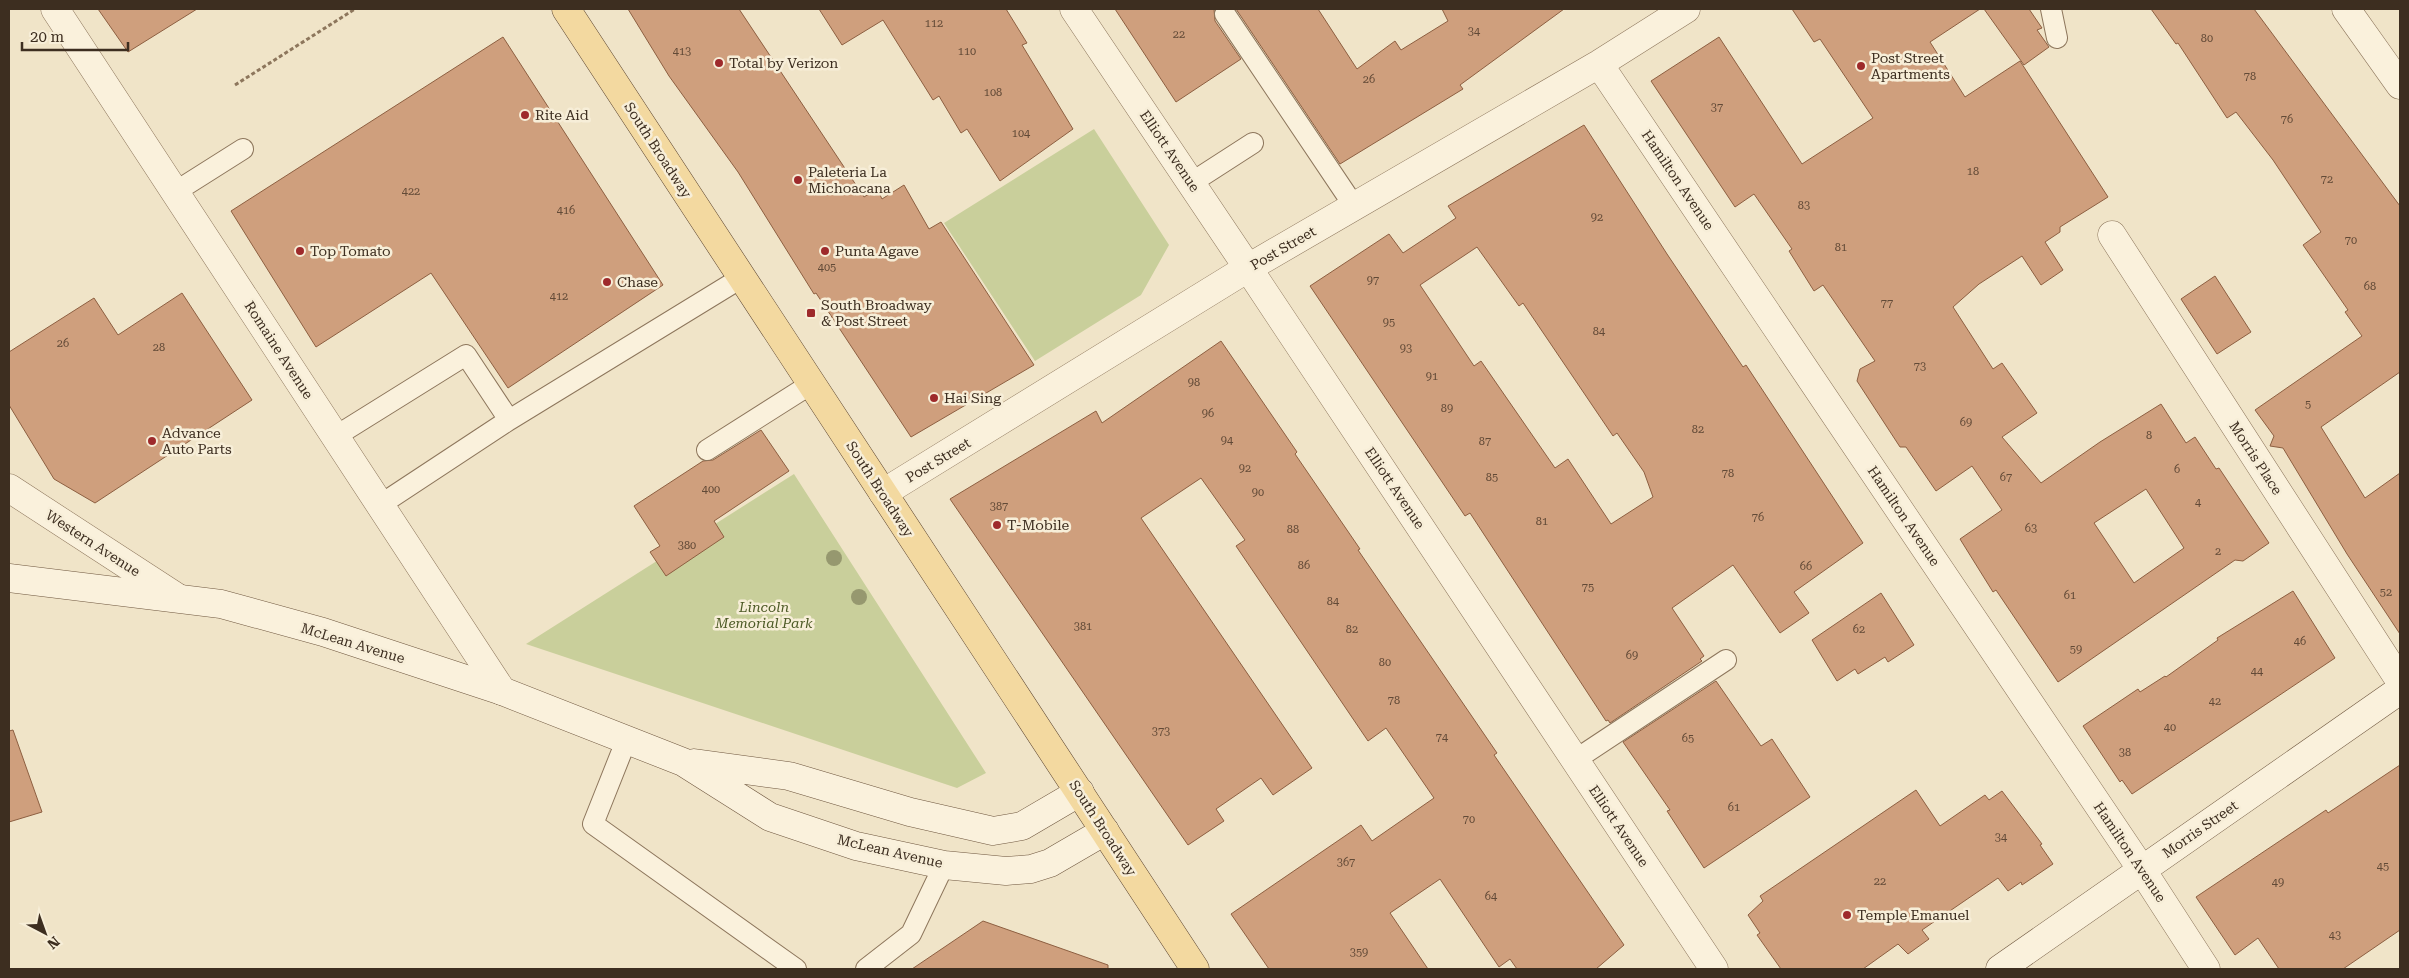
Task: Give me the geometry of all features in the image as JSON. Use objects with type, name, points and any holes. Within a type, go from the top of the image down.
[{"type":"main road","name":"South Broadway","points":[[566,9],[1195,969]]},
{"type":"street","name":"Romaine Avenue","points":[[55,9],[502,691]]},
{"type":"street","name":"Elliott Avenue","points":[[1074,9],[1714,969]]},
{"type":"street","name":"Post Street","points":[[883,493],[1248,268],[1600,64],[1686,9]]},
{"type":"street","points":[[2346,9],[2400,85]]},
{"type":"street","name":"Hamilton Avenue","points":[[1600,64],[2142,870],[2206,969]]},
{"type":"street","name":"Morris Place","points":[[2112,235],[2400,681]]},
{"type":"street","name":"Western Avenue","points":[[9,488],[178,598]]},
{"type":"street","name":"McLean Avenue","points":[[9,578],[221,604],[322,632],[502,691],[626,741],[684,762],[789,776],[910,812],[992,831],[1022,826],[1080,792]]},
{"type":"street","name":"Morris Street","points":[[2000,969],[2400,690]]},
{"type":"street","name":"McLean Avenue","points":[[684,762],[770,817],[856,846],[944,865],[1006,872],[1032,869],[1050,863],[1105,832]]},
{"type":"lane","points":[[2051,9],[2057,38]]},
{"type":"lane","points":[[1225,14],[1354,206]]},
{"type":"lane","points":[[1191,183],[1253,143]]},
{"type":"lane","points":[[175,192],[243,148]]},
{"type":"lane","points":[[380,505],[509,420],[741,278]]},
{"type":"lane","points":[[336,436],[466,355],[509,420]]},
{"type":"lane","points":[[707,450],[811,384]]},
{"type":"lane","points":[[1575,760],[1726,660]]},
{"type":"lane","points":[[626,741],[594,824],[796,969]]},
{"type":"lane","points":[[866,969],[911,934],[944,865]]},
{"type":"path","points":[[235,85],[355,9]]},
{"type":"green space","points":[[1094,129],[1169,245],[1141,295],[1035,361],[944,223]]},
{"type":"green space","name":"Lincoln Memorial Park","points":[[794,474],[986,773],[957,788],[526,644]]},
{"type":"building","points":[[98,9],[197,9],[128,52]]},
{"type":"building","points":[[628,9],[739,9],[864,197],[877,189],[882,199],[904,185],[929,229],[941,222],[1034,365],[911,437],[816,293],[814,294],[738,172],[669,76]]},
{"type":"building","points":[[819,9],[1006,9],[1027,43],[1022,45],[1073,129],[1000,181],[967,129],[961,133],[939,96],[933,100],[883,20],[842,45]]},
{"type":"building","points":[[1115,9],[1214,9],[1215,21],[1241,59],[1176,102]]},
{"type":"building","points":[[1236,9],[1318,9],[1357,69],[1395,41],[1401,50],[1448,21],[1442,9],[1564,9],[1460,85],[1463,89],[1340,164]]},
{"type":"building","points":[[1792,9],[1980,9],[1930,42],[1965,97],[2020,61],[2108,197],[2060,227],[2060,232],[2045,242],[2063,270],[2041,285],[2022,256],[1979,284],[1953,307],[1993,369],[2002,363],[2037,413],[2002,437],[2041,483],[2100,442],[2161,404],[2186,443],[2195,437],[2216,469],[2219,468],[2269,543],[2243,561],[2235,560],[2058,682],[1996,590],[1993,592],[1960,539],[2002,510],[1972,466],[1936,491],[1906,447],[1900,447],[1857,381],[1860,369],[1875,361],[1823,285],[1814,291],[1789,251],[1792,249],[1754,194],[1735,207],[1651,81],[1719,37],[1802,164],[1873,118],[1820,39],[1814,42]],"holes":[[[2146,489],[2184,548],[2134,583],[2094,523]]]},
{"type":"building","points":[[1984,9],[2029,9],[2042,28],[2037,30],[2049,47],[2024,65]]},
{"type":"building","points":[[2151,9],[2254,9],[2400,206],[2400,372],[2321,427],[2365,498],[2400,473],[2400,634],[2347,554],[2283,448],[2270,446],[2274,436],[2255,410],[2362,336],[2345,312],[2348,310],[2303,245],[2321,232],[2273,160],[2236,112],[2227,118],[2178,43],[2176,44]]},
{"type":"building","points":[[503,37],[663,285],[508,388],[431,273],[316,347],[231,211]]},
{"type":"building","points":[[1584,125],[1667,254],[1743,367],[1746,365],[1863,543],[1794,592],[1809,613],[1780,633],[1733,565],[1672,608],[1704,656],[1700,659],[1702,661],[1610,723],[1608,720],[1606,721],[1470,513],[1465,516],[1310,286],[1389,234],[1403,253],[1456,218],[1448,206]],"holes":[[[1477,247],[1519,306],[1523,303],[1613,436],[1617,433],[1644,472],[1653,497],[1611,524],[1568,459],[1555,468],[1481,361],[1474,366],[1420,285]]]},
{"type":"building","points":[[2215,276],[2251,332],[2217,354],[2181,299]]},
{"type":"building","points":[[182,293],[252,400],[95,503],[54,479],[9,405],[9,352],[94,298],[118,335]]},
{"type":"building","points":[[1221,341],[1297,452],[1295,454],[1360,549],[1358,550],[1497,753],[1494,755],[1624,945],[1596,969],[1517,969],[1510,959],[1499,967],[1440,879],[1390,913],[1428,969],[1269,969],[1231,914],[1361,825],[1372,841],[1434,798],[1386,728],[1368,741],[1236,546],[1245,540],[1201,478],[1141,518],[1312,768],[1273,795],[1261,778],[1216,809],[1224,821],[1188,845],[950,499],[1096,411],[1102,423]]},
{"type":"building","points":[[761,430],[789,471],[714,521],[724,537],[666,576],[650,552],[660,546],[634,506],[703,461],[713,460]]},
{"type":"building","points":[[2293,591],[2335,658],[2132,794],[2122,780],[2120,782],[2083,726],[2138,689],[2140,692],[2166,677],[2218,640],[2217,638]]},
{"type":"building","points":[[1881,593],[1914,645],[1888,662],[1885,657],[1858,674],[1855,669],[1837,681],[1812,640]]},
{"type":"building","points":[[1716,681],[1761,746],[1772,739],[1810,797],[1704,868],[1667,811],[1670,810],[1623,742]]},
{"type":"building","points":[[13,730],[42,812],[9,822],[9,731]]},
{"type":"building","points":[[2400,765],[2400,930],[2343,969],[2279,969],[2258,938],[2235,955],[2196,897],[2326,810],[2328,813]]},
{"type":"building","points":[[1916,790],[1940,826],[1985,795],[1989,800],[2002,791],[2042,844],[2040,845],[2053,864],[2022,885],[2021,882],[2008,891],[1998,878],[1922,930],[1929,939],[1908,954],[1898,944],[1863,969],[1781,969],[1757,935],[1760,933],[1748,915],[1763,901],[1760,896]]},
{"type":"building","points":[[983,921],[1108,965],[1108,969],[912,969]]},
{"type":"place","name":"Total by Verizon","points":[[719,63]]},
{"type":"place","name":"Post Street Apartments","points":[[1861,66]]},
{"type":"place","name":"Rite Aid","points":[[525,115]]},
{"type":"place","name":"Paleteria La Michoacana","points":[[798,180]]},
{"type":"place","name":"Top Tomato","points":[[300,251]]},
{"type":"place","name":"Punta Agave","points":[[825,251]]},
{"type":"place","name":"Chase","points":[[607,282]]},
{"type":"place","name":"South Broadway & Post Street","points":[[811,313]]},
{"type":"place","name":"Hai Sing","points":[[934,398]]},
{"type":"place","name":"Advance Auto Parts","points":[[152,441]]},
{"type":"place","name":"T-Mobile","points":[[997,525]]},
{"type":"place","name":"Temple Emanuel","points":[[1847,915]]}]
